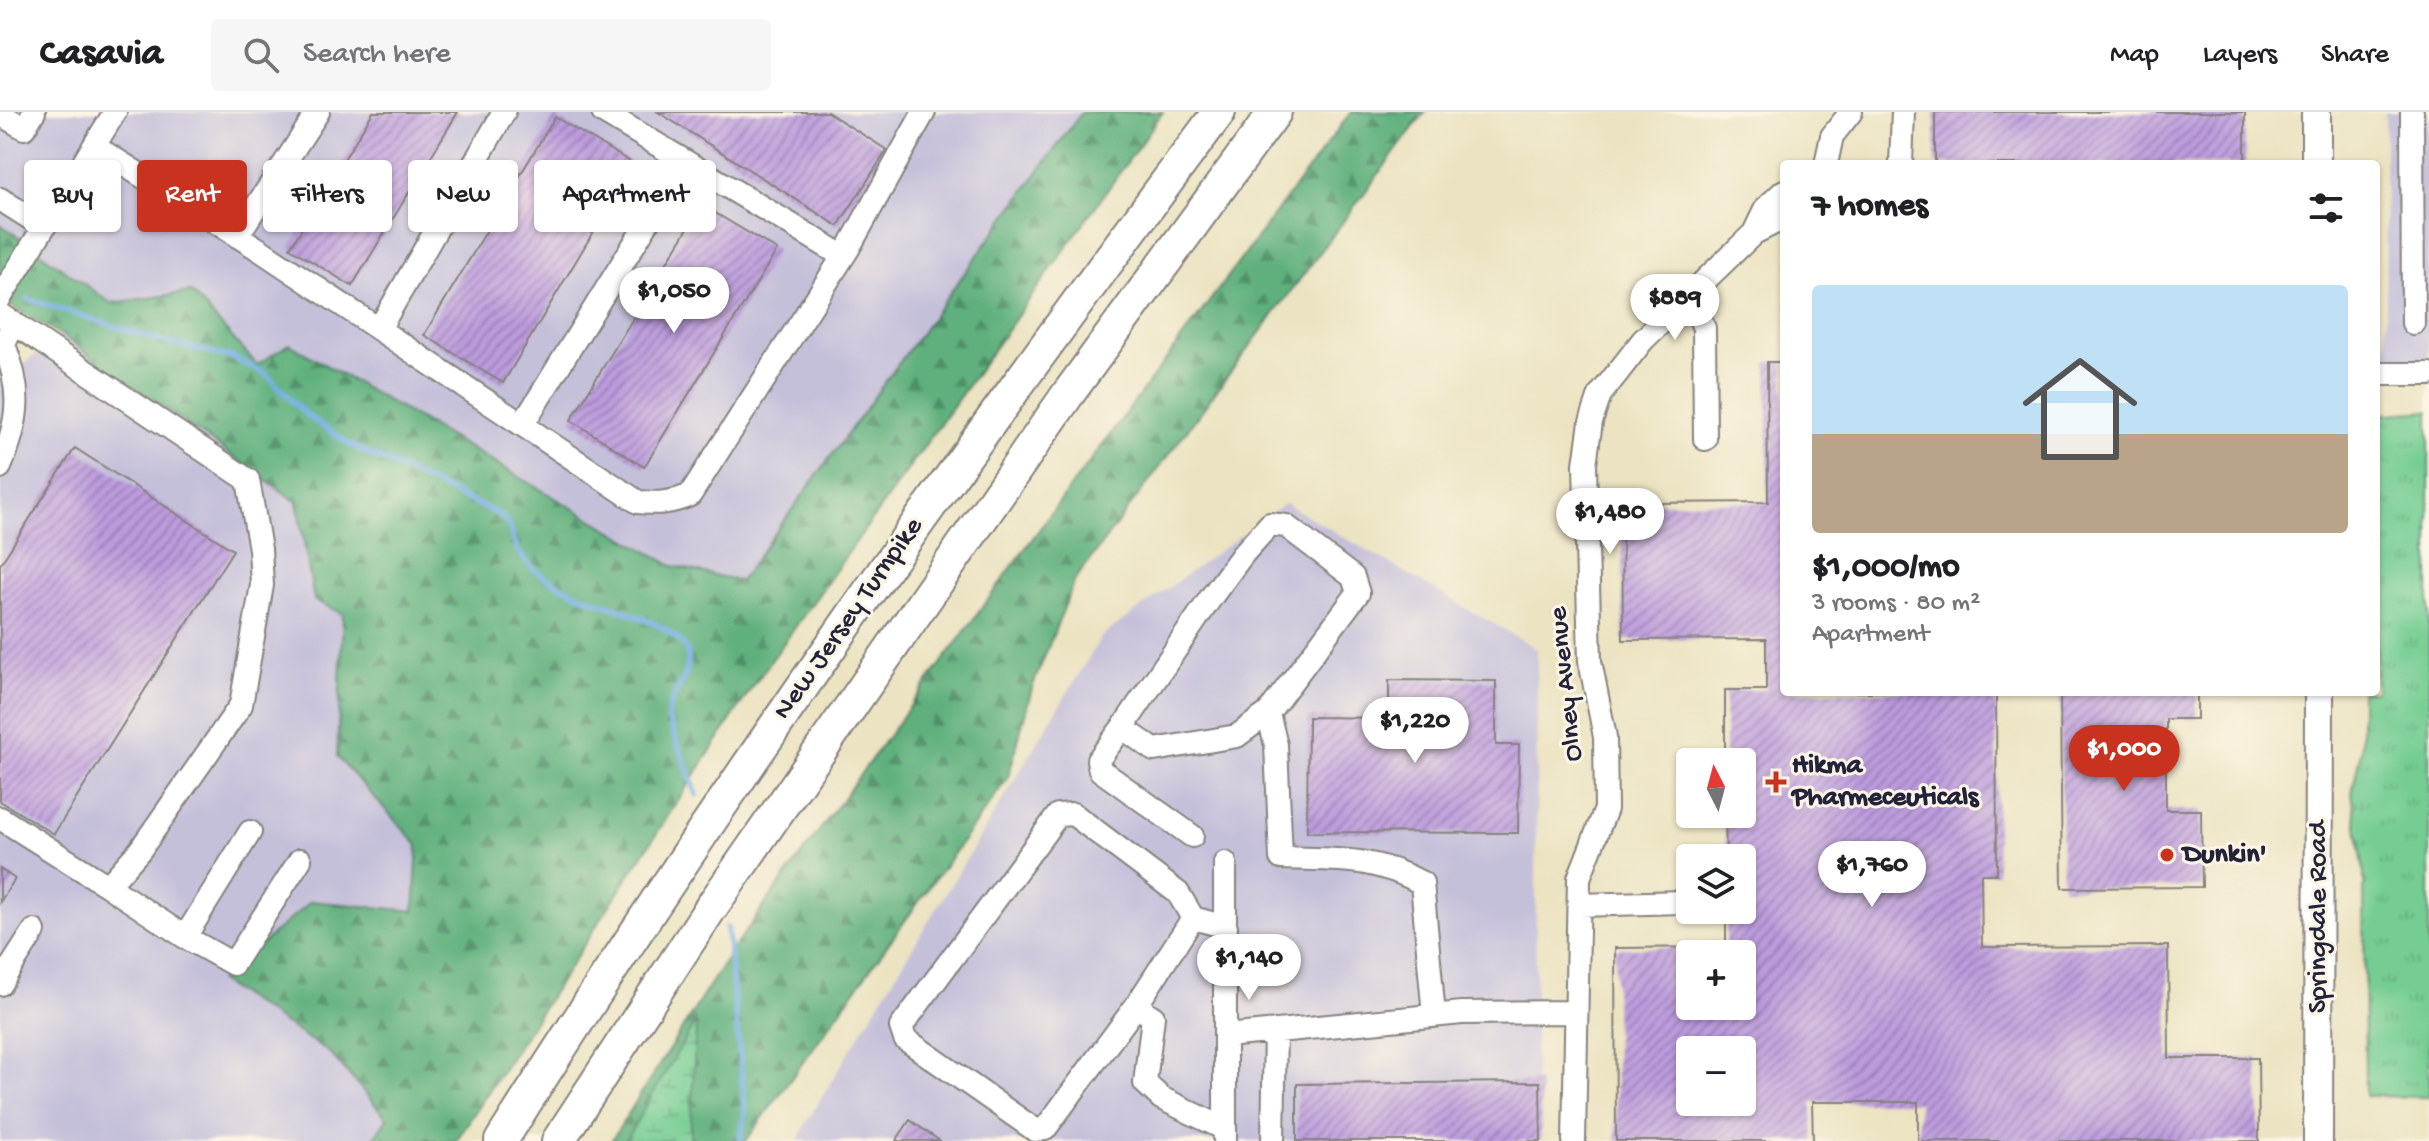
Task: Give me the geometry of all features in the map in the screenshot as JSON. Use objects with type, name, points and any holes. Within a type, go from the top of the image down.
[{"type":"highway","name":"New Jersey Turnpike","points":[[501,1141],[580,1015],[787,706],[1031,364],[1219,112]]},
{"type":"highway","name":"New Jersey Turnpike","points":[[558,1141],[710,909],[1050,420],[1275,112]]},
{"type":"main road","points":[[2316,112],[2316,160]]},
{"type":"main road","name":"Springdale Road","points":[[2318,1141],[2319,696]]},
{"type":"street","points":[[0,114],[24,128],[34,112]]},
{"type":"street","points":[[85,160],[115,112]]},
{"type":"street","points":[[237,236],[318,112]]},
{"type":"street","points":[[379,329],[504,112]]},
{"type":"street","points":[[603,112],[682,160]]},
{"type":"street","points":[[94,146],[237,236],[638,502],[660,504],[690,495],[843,256],[924,112]]},
{"type":"street","points":[[1827,160],[1832,136],[1851,112]]},
{"type":"street","points":[[1901,160],[1903,112]]},
{"type":"street","points":[[2412,112],[2413,323]]},
{"type":"street","points":[[716,180],[843,256]]},
{"type":"street","name":"Olney Avenue","points":[[1754,233],[1766,208],[1780,195]]},
{"type":"street","points":[[0,199],[24,214]]},
{"type":"street","name":"Olney Avenue","points":[[1574,1141],[1579,878],[1606,809],[1605,737],[1590,661],[1585,464],[1591,422],[1600,395],[1643,340],[1754,233],[1780,220]]},
{"type":"street","points":[[0,298],[41,232]]},
{"type":"street","points":[[523,424],[642,232]]},
{"type":"street","points":[[1690,295],[1704,328],[1705,439]]},
{"type":"street","points":[[0,467],[13,436],[18,400],[13,367],[4,345],[6,318],[248,480],[260,549],[262,585],[241,705],[140,850],[108,886]]},
{"type":"street","points":[[2380,374],[2429,374]]},
{"type":"street","points":[[1125,724],[1130,733],[1154,750],[1237,736],[1268,713],[1358,593],[1353,577],[1286,526],[1270,524],[1212,596],[1098,760],[1100,770],[1192,836]]},
{"type":"street","points":[[1268,713],[1276,745],[1281,858],[1366,861],[1397,869],[1422,883],[1434,1016]]},
{"type":"street","points":[[1193,918],[1136,1006],[1045,1129],[1035,1130],[905,1039],[901,1027],[1058,815],[1073,814],[1178,893],[1193,918],[1226,927]]},
{"type":"street","points":[[0,818],[185,937],[233,964],[300,860]]},
{"type":"street","points":[[185,937],[250,832]]},
{"type":"street","points":[[1136,1006],[1153,1017],[1145,1083],[1161,1098],[1225,1135],[1225,863]]},
{"type":"street","points":[[1579,905],[1676,902]]},
{"type":"street","points":[[0,984],[34,931]]},
{"type":"street","points":[[1226,1036],[1462,1013],[1576,1012]]},
{"type":"street","points":[[1273,1141],[1275,1031]]},
{"type":"shaded area","points":[[0,112],[1082,112],[740,581],[673,566],[257,366],[191,292],[112,303],[0,224]]},
{"type":"shaded area","points":[[2385,112],[2429,112],[2429,378],[2386,378]]},
{"type":"shaded area","points":[[61,335],[297,502],[314,600],[343,614],[337,757],[419,846],[414,911],[311,901],[220,981],[330,1053],[387,1118],[372,1141],[0,1141],[0,382]]},
{"type":"shaded area","points":[[1285,503],[1537,649],[1535,1141],[798,1141],[806,1123],[1102,636]]},
{"type":"green space","points":[[1082,112],[1163,112],[751,689],[456,1141],[372,1141],[387,1118],[330,1053],[219,981],[311,901],[414,911],[418,845],[337,757],[343,614],[314,600],[297,502],[61,335],[0,300],[0,224],[111,303],[191,292],[257,365],[289,344],[673,566],[740,581]]},
{"type":"green space","points":[[1351,112],[1425,112],[1075,580],[1032,688],[1008,778],[746,1141],[611,1141],[732,950],[1049,516]]},
{"type":"green space","points":[[2429,411],[2429,1097],[2365,1096],[2364,872],[2352,793],[2361,749],[2361,696],[2380,696],[2380,415]]},
{"type":"green space","points":[[696,1021],[690,1141],[625,1141]]},
{"type":"building","points":[[373,112],[458,112],[429,160],[408,160],[408,194],[392,220],[392,160],[344,160]]},
{"type":"building","points":[[658,112],[827,112],[887,150],[838,226]]},
{"type":"building","points":[[1935,112],[2245,112],[2245,160],[1935,160]]},
{"type":"building","points":[[555,117],[627,160],[534,160],[534,232],[593,232],[503,383],[424,335],[486,232],[518,232],[518,179]]},
{"type":"building","points":[[716,213],[777,250],[644,467],[571,420],[686,232],[716,232]]},
{"type":"building","points":[[300,232],[385,232],[352,286],[290,248]]},
{"type":"building","points":[[1767,362],[1780,362],[1780,696],[1996,696],[1997,874],[1981,874],[1982,947],[2168,946],[2169,1058],[2258,1058],[2259,1141],[1918,1141],[1918,1102],[1812,1102],[1813,1141],[1616,1141],[1615,948],[1676,947],[1676,1020],[1756,1020],[1756,940],[1726,940],[1726,924],[1756,924],[1756,844],[1726,844],[1725,828],[1756,828],[1756,748],[1725,748],[1725,690],[1766,690],[1766,639],[1623,640],[1622,498],[1649,498],[1649,503],[1768,502]]},
{"type":"building","points":[[75,448],[233,550],[54,834],[0,801],[0,565]]},
{"type":"building","points":[[1389,680],[1496,681],[1496,745],[1519,745],[1518,833],[1307,832],[1308,717],[1389,718]]},
{"type":"building","points":[[2060,696],[2197,696],[2197,719],[2166,719],[2166,810],[2201,810],[2202,887],[2062,888]]},
{"type":"building","points":[[0,869],[15,879],[0,902]]},
{"type":"building","points":[[1540,1082],[1541,1141],[1297,1141],[1297,1084]]},
{"type":"building","points":[[910,1120],[940,1141],[896,1141]]},
{"type":"waterway","points":[[28,299],[158,340],[234,358],[266,374],[305,414],[350,445],[500,515],[509,526],[520,554],[542,575],[672,634],[683,644],[688,664],[668,718],[697,795]]},
{"type":"waterway","points":[[727,928],[745,1111],[740,1141]]},
{"type":"place","name":"Hikma Pharmeceuticals","points":[[1776,782]]},
{"type":"place","name":"Dunkin'","points":[[2167,855]]}]
